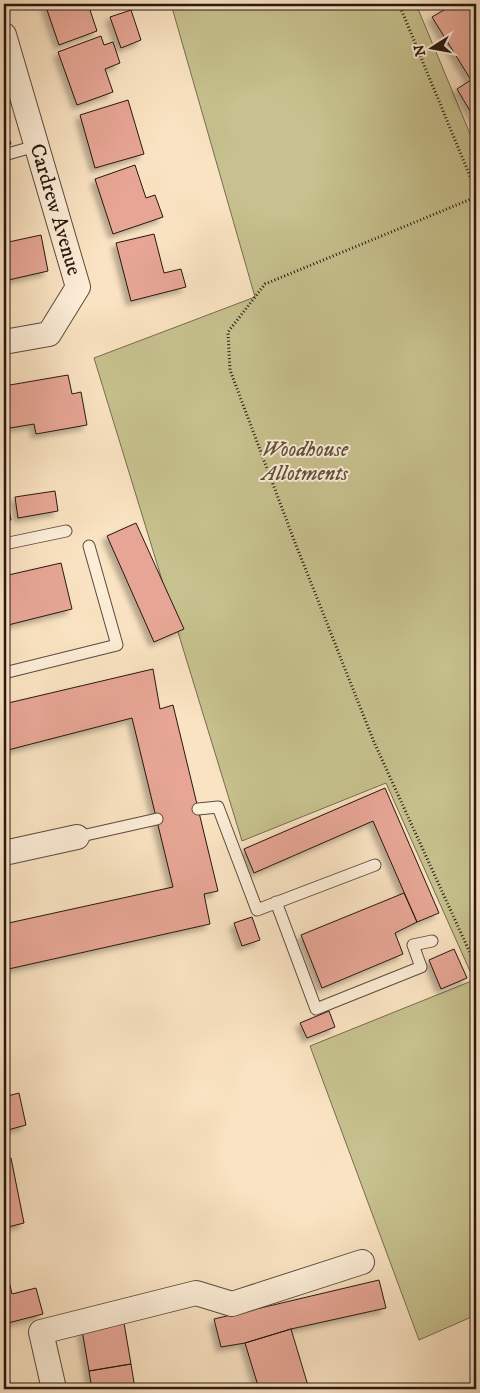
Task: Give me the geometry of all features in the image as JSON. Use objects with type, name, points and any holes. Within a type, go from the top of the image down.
[{"type":"street","name":"Cardrew Avenue","points":[[4,35],[78,287],[49,334],[4,342]]},
{"type":"street","points":[[4,853],[77,837]]},
{"type":"street","points":[[54,1389],[42,1332],[196,1293],[232,1304],[362,1262]]},
{"type":"lane","points":[[4,155],[36,146]]},
{"type":"lane","points":[[4,544],[66,531]]},
{"type":"lane","points":[[4,673],[117,645],[89,546]]},
{"type":"lane","points":[[198,809],[218,807],[257,910],[375,865]]},
{"type":"lane","points":[[77,837],[157,820]]},
{"type":"lane","points":[[276,902],[316,1009],[421,967],[413,945],[432,941]]},
{"type":"path","points":[[400,4],[476,191]]},
{"type":"path","points":[[476,197],[266,284],[228,332],[230,370],[294,540],[374,742],[476,966]]},
{"type":"green space","name":"Woodhouse Allotments","points":[[171,4],[416,4],[476,148],[476,1315],[419,1340],[310,1046],[474,980],[386,783],[242,841],[94,358],[255,297]]},
{"type":"building","points":[[45,4],[88,4],[97,31],[59,45]]},
{"type":"building","points":[[454,4],[476,4],[476,121],[457,89],[471,80],[432,17]]},
{"type":"building","points":[[131,10],[141,40],[121,48],[110,17]]},
{"type":"building","points":[[101,36],[104,45],[113,42],[120,63],[105,69],[113,92],[77,105],[58,52]]},
{"type":"building","points":[[128,100],[144,154],[95,168],[80,115]]},
{"type":"building","points":[[4,125],[11,144],[4,146]]},
{"type":"building","points":[[135,165],[146,198],[155,195],[163,217],[113,234],[95,179]]},
{"type":"building","points":[[154,234],[164,273],[181,269],[186,287],[131,301],[116,243]]},
{"type":"building","points":[[41,235],[48,271],[4,281],[4,243]]},
{"type":"building","points":[[68,375],[72,394],[81,392],[87,425],[36,434],[34,424],[4,429],[4,386]]},
{"type":"building","points":[[4,483],[11,520],[4,521]]},
{"type":"building","points":[[55,491],[58,511],[18,518],[15,497]]},
{"type":"building","points":[[136,523],[184,629],[154,642],[107,536]]},
{"type":"building","points":[[61,563],[72,609],[4,626],[4,576]]},
{"type":"building","points":[[153,669],[160,709],[173,705],[218,891],[204,894],[210,924],[4,970],[4,924],[173,887],[132,718],[4,751],[4,704]]},
{"type":"building","points":[[385,788],[439,913],[417,922],[373,821],[254,873],[244,849]]},
{"type":"building","points":[[404,893],[417,922],[395,933],[403,954],[322,988],[301,935]]},
{"type":"building","points":[[252,917],[260,940],[242,946],[234,923]]},
{"type":"building","points":[[454,949],[467,978],[441,989],[429,960]]},
{"type":"building","points":[[329,1011],[335,1027],[307,1038],[300,1023]]},
{"type":"building","points":[[19,1093],[26,1125],[4,1131],[4,1097]]},
{"type":"building","points":[[11,1158],[24,1223],[4,1228],[4,1160]]},
{"type":"building","points":[[4,1259],[12,1294],[36,1288],[43,1314],[4,1324]]},
{"type":"building","points":[[379,1280],[386,1308],[291,1329],[245,1343],[221,1347],[214,1319]]},
{"type":"building","points":[[124,1323],[131,1364],[89,1371],[82,1330]]},
{"type":"building","points":[[291,1329],[309,1389],[259,1389],[245,1343]]},
{"type":"building","points":[[4,1340],[9,1377],[4,1378]]},
{"type":"building","points":[[131,1364],[135,1389],[92,1389],[89,1371]]},
{"type":"building","points":[[9,1377],[11,1389],[4,1389],[4,1378]]}]
